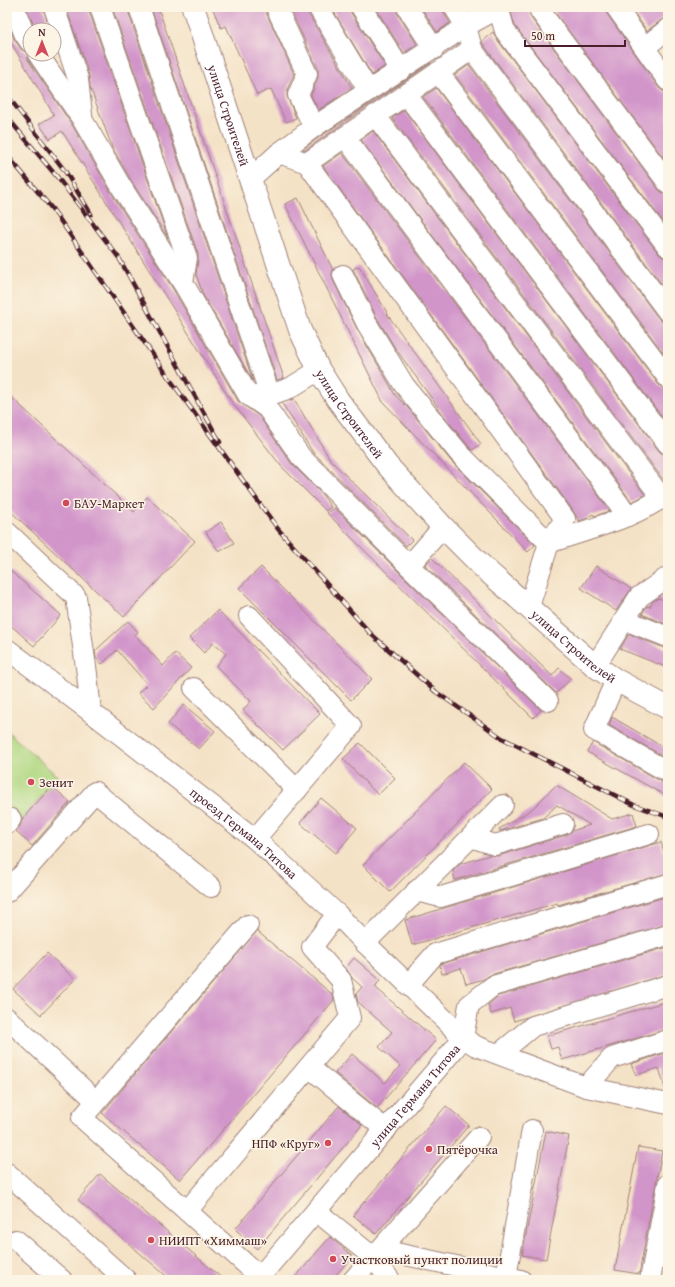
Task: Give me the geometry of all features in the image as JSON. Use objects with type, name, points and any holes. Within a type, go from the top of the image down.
[{"type":"main road","name":"улица Строителей","points":[[193,7],[300,330],[319,370],[338,400],[387,465],[443,527],[485,569],[595,666],[616,680],[668,708]]},
{"type":"street","points":[[14,7],[22,28]]},
{"type":"street","points":[[54,7],[78,79],[82,119]]},
{"type":"street","points":[[100,7],[187,258],[183,283]]},
{"type":"street","points":[[139,7],[270,396]]},
{"type":"street","points":[[276,7],[307,74],[298,95],[314,127]]},
{"type":"street","points":[[318,7],[368,90]]},
{"type":"street","points":[[361,7],[401,70]]},
{"type":"street","points":[[407,7],[434,49]]},
{"type":"street","points":[[454,7],[466,26],[472,49],[668,312]]},
{"type":"street","points":[[250,179],[279,153],[314,127],[368,90],[434,49],[466,26],[499,7],[505,31],[668,247]]},
{"type":"street","points":[[539,7],[540,11],[668,183]]},
{"type":"street","points":[[624,10],[645,47],[668,81]]},
{"type":"street","points":[[645,47],[668,29]]},
{"type":"street","points":[[307,163],[472,49]]},
{"type":"street","points":[[43,62],[82,119],[122,188],[183,283],[248,395],[267,408],[301,457],[409,566],[548,701]]},
{"type":"street","points":[[438,72],[668,378]]},
{"type":"street","points":[[406,94],[668,444]]},
{"type":"street","points":[[375,116],[665,496],[628,516],[549,543]]},
{"type":"street","points":[[345,136],[628,516]]},
{"type":"street","points":[[279,153],[307,163],[565,519],[549,543],[529,607]]},
{"type":"street","points":[[343,275],[366,324],[404,385],[459,453],[549,543]]},
{"type":"street","points":[[248,395],[270,396],[290,388],[319,370]]},
{"type":"street","points":[[409,566],[443,527]]},
{"type":"street","points":[[7,532],[76,597],[91,712]]},
{"type":"street","points":[[595,666],[639,597],[664,585]]},
{"type":"street","points":[[249,616],[351,726],[255,839]]},
{"type":"street","points":[[625,620],[668,637]]},
{"type":"street","name":"проезд Германа Титова","points":[[7,649],[255,839],[337,914],[462,1038]]},
{"type":"street","points":[[616,680],[594,730],[668,772]]},
{"type":"street","points":[[194,688],[297,790]]},
{"type":"street","points":[[7,892],[95,792],[211,887]]},
{"type":"street","points":[[365,943],[503,805]]},
{"type":"street","points":[[471,837],[495,845],[563,824]]},
{"type":"street","points":[[416,891],[441,897],[649,834]]},
{"type":"street","points":[[408,985],[435,954],[668,884]]},
{"type":"street","points":[[187,1211],[350,1018],[341,980],[312,947],[337,914]]},
{"type":"street","points":[[248,925],[82,1118],[187,1211],[259,1279]]},
{"type":"street","points":[[462,1038],[469,1006],[493,986],[668,935]]},
{"type":"street","points":[[499,1054],[534,1026],[668,985]]},
{"type":"street","points":[[7,1018],[96,1101]]},
{"type":"street","name":"улица Германа Титова","points":[[259,1279],[462,1038],[476,1046],[586,1087],[668,1104]]},
{"type":"street","points":[[586,1087],[612,1058],[668,1040]]},
{"type":"street","points":[[309,1067],[386,1130]]},
{"type":"street","points":[[373,1257],[396,1253],[514,1278],[532,1130]]},
{"type":"street","points":[[353,1280],[479,1137]]},
{"type":"street","points":[[7,1173],[126,1280]]},
{"type":"street","points":[[650,1280],[668,1184]]},
{"type":"street","points":[[316,1212],[373,1257],[390,1280]]},
{"type":"street","points":[[16,1240],[62,1280]]},
{"type":"green space","name":"Зенит","points":[[7,731],[58,777],[7,837]]},
{"type":"building","points":[[26,7],[43,7],[48,22],[33,22]]},
{"type":"building","points":[[66,7],[89,7],[89,11],[168,238],[132,182],[112,147],[90,87],[89,75]]},
{"type":"building","points":[[112,7],[128,7],[128,11],[253,381],[203,295],[196,274],[198,254]]},
{"type":"building","points":[[151,7],[158,7],[284,378],[277,380]]},
{"type":"building","points":[[212,7],[265,7],[294,74],[287,90],[287,96],[296,118],[286,122],[271,89],[257,95],[226,26],[221,28]]},
{"type":"building","points":[[289,7],[307,7],[308,13],[352,88],[318,110],[311,95],[318,78],[318,69]]},
{"type":"building","points":[[331,7],[350,7],[351,13],[385,66],[372,75]]},
{"type":"building","points":[[375,7],[396,7],[397,13],[417,44],[404,53]]},
{"type":"building","points":[[421,7],[443,7],[444,13],[450,23],[437,32]]},
{"type":"building","points":[[512,7],[528,7],[531,18],[659,190],[668,194],[668,228],[515,26],[511,12]]},
{"type":"building","points":[[551,7],[605,7],[607,14],[659,88],[668,92],[668,164]]},
{"type":"building","points":[[630,7],[668,7],[668,18],[661,20],[647,31]]},
{"type":"building","points":[[7,21],[14,39],[22,50],[22,61],[7,36]]},
{"type":"building","points":[[493,32],[659,254],[668,258],[668,293],[483,44],[482,41]]},
{"type":"building","points":[[22,62],[29,62],[72,125],[112,194],[173,289],[238,401],[259,416],[292,464],[321,493],[331,507],[326,511],[281,466],[231,401],[62,131],[50,139],[39,124],[54,115]]},
{"type":"building","points":[[431,63],[305,150],[303,149],[321,136]]},
{"type":"building","points":[[469,65],[659,319],[668,323],[668,359],[455,75]]},
{"type":"building","points":[[436,88],[659,385],[668,389],[668,425],[423,97]]},
{"type":"building","points":[[404,110],[659,451],[668,455],[668,480],[665,482],[392,118]]},
{"type":"building","points":[[373,131],[645,495],[632,502],[361,140]]},
{"type":"building","points":[[342,153],[610,511],[594,516],[593,514],[579,521],[574,512],[323,166]]},
{"type":"building","points":[[298,198],[333,270],[333,280],[357,329],[395,395],[409,409],[451,461],[535,545],[528,552],[383,402],[285,204]]},
{"type":"building","points":[[359,266],[387,314],[481,444],[472,450],[451,425],[395,348],[377,318],[353,269]]},
{"type":"building","name":"БАУ-Маркет","points":[[7,393],[134,512],[147,497],[195,541],[124,617],[7,508]]},
{"type":"building","points":[[294,399],[331,461],[412,540],[406,546],[312,451],[282,403]]},
{"type":"building","points":[[335,508],[541,710],[533,718],[327,513]]},
{"type":"building","points":[[221,522],[234,543],[219,552],[206,532]]},
{"type":"building","points":[[432,558],[552,676],[559,668],[571,679],[556,693],[425,565]]},
{"type":"building","points":[[596,566],[631,589],[616,611],[581,588]]},
{"type":"building","points":[[261,567],[372,679],[351,700],[239,588]]},
{"type":"building","points":[[7,568],[61,615],[34,646],[7,622]]},
{"type":"building","points":[[658,598],[668,601],[668,625],[642,614],[647,606],[650,607],[652,602]]},
{"type":"building","points":[[218,610],[320,714],[283,750],[243,710],[251,701],[216,666],[226,654],[213,643],[204,653],[189,638]]},
{"type":"building","points":[[128,621],[138,632],[135,635],[163,666],[175,653],[191,668],[154,708],[138,693],[147,684],[117,650],[102,664],[96,658],[95,651]]},
{"type":"building","points":[[629,634],[664,648],[668,648],[668,668],[620,649]]},
{"type":"building","points":[[184,705],[215,731],[199,749],[168,724]]},
{"type":"building","points":[[612,717],[668,750],[668,759],[609,725]]},
{"type":"building","points":[[593,742],[662,782],[668,783],[668,797],[587,752]]},
{"type":"building","points":[[360,743],[395,778],[378,795],[343,759]]},
{"type":"building","points":[[464,762],[492,789],[390,892],[363,865]]},
{"type":"building","points":[[556,785],[612,819],[633,813],[637,826],[455,880],[453,871],[460,864],[490,855],[498,856],[566,835],[572,831],[590,825],[557,805],[543,818],[500,831],[499,829],[531,810]]},
{"type":"building","points":[[52,786],[70,802],[32,846],[16,831],[20,826],[22,819]]},
{"type":"building","points":[[321,798],[357,828],[336,853],[300,823]]},
{"type":"building","points":[[661,842],[664,852],[668,851],[668,873],[412,945],[405,920]]},
{"type":"building","points":[[668,896],[668,924],[490,975],[484,979],[466,984],[461,968],[442,974],[441,964]]},
{"type":"building","points":[[257,931],[333,995],[334,1000],[180,1180],[102,1113]]},
{"type":"building","points":[[668,947],[668,974],[514,1021],[510,1008],[491,1014],[488,1005],[498,996]]},
{"type":"building","points":[[47,953],[75,979],[41,1015],[13,989]]},
{"type":"building","points":[[354,958],[380,980],[375,987],[436,1040],[377,1108],[335,1073],[352,1054],[385,1083],[400,1066],[379,1047],[392,1032],[358,1002],[356,994],[362,987],[352,978],[346,968]]},
{"type":"building","points":[[668,1001],[668,1029],[562,1060],[558,1047],[551,1049],[547,1036]]},
{"type":"building","points":[[668,1052],[668,1088],[665,1088],[659,1068],[636,1075],[631,1064]]},
{"type":"building","points":[[339,1106],[362,1125],[257,1249],[235,1229]]},
{"type":"building","points":[[446,1106],[469,1125],[376,1234],[353,1215]]},
{"type":"building","points":[[546,1131],[569,1136],[546,1259],[522,1255]]},
{"type":"building","points":[[638,1147],[662,1151],[639,1274],[615,1270]]},
{"type":"building","name":"НИИПТ «Химмаш»","points":[[100,1174],[224,1280],[171,1280],[78,1200]]},
{"type":"building","points":[[330,1237],[352,1256],[332,1280],[293,1280]]},
{"type":"railway","points":[[7,95],[65,171],[91,214]]},
{"type":"railway","points":[[7,117],[58,178],[119,258],[220,442]]},
{"type":"railway","points":[[7,155],[53,210],[169,378],[278,529],[370,633],[436,692],[502,738],[634,805],[668,817]]},
{"type":"place","name":"БАУ-Маркет","points":[[66,503]]},
{"type":"place","name":"Зенит","points":[[31,782]]},
{"type":"place","name":"НПФ «Круг»","points":[[328,1143]]},
{"type":"place","name":"Пятёрочка","points":[[429,1149]]},
{"type":"place","name":"НИИПТ «Химмаш»","points":[[151,1240]]},
{"type":"place","name":"Участковый пункт полиции","points":[[333,1259]]}]
